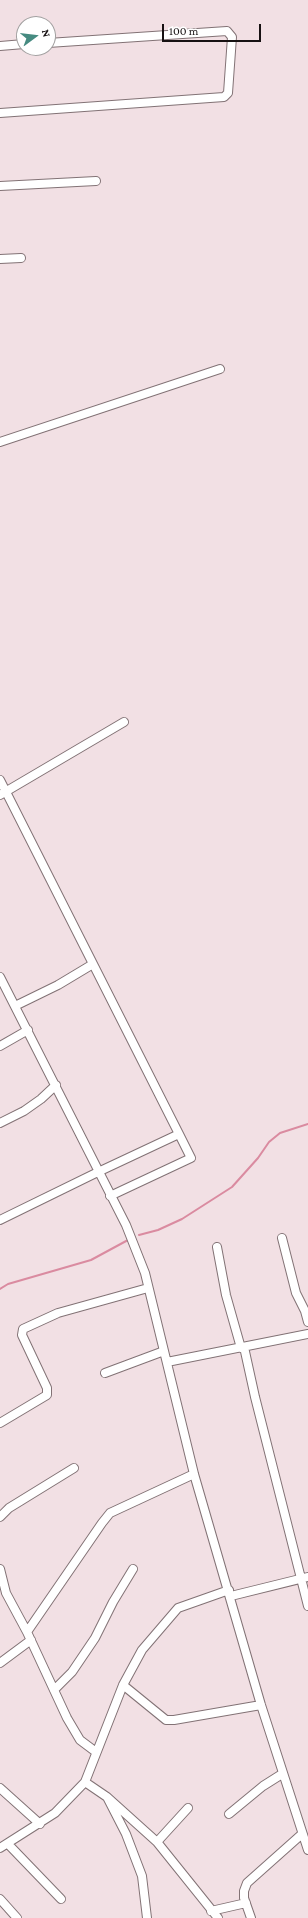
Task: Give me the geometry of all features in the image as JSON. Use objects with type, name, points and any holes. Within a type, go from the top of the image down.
[{"type":"street","points":[[0,112],[224,97],[228,93],[232,37],[227,31],[56,42]]},
{"type":"street","points":[[0,46],[16,45]]},
{"type":"street","points":[[0,186],[96,181]]},
{"type":"street","points":[[0,259],[21,258]]},
{"type":"street","points":[[0,442],[220,369]]},
{"type":"street","points":[[3,793],[124,722]]},
{"type":"street","points":[[0,780],[3,793],[93,964],[191,1158],[110,1196]]},
{"type":"street","points":[[15,1006],[58,985],[93,964]]},
{"type":"street","points":[[0,977],[130,1233],[145,1273],[194,1474],[230,1593],[261,1705],[282,1774],[308,1850]]},
{"type":"street","points":[[0,1046],[28,1030]]},
{"type":"street","points":[[0,1123],[24,1111],[42,1099],[56,1085]]},
{"type":"street","points":[[0,1220],[179,1134]]},
{"type":"street","points":[[282,1238],[294,1286],[308,1322]]},
{"type":"street","points":[[217,1247],[226,1295],[243,1348],[304,1578],[308,1606]]},
{"type":"street","points":[[0,1423],[47,1395],[47,1388],[22,1335],[23,1329],[58,1313],[148,1288]]},
{"type":"street","points":[[167,1362],[308,1336]]},
{"type":"street","points":[[105,1372],[164,1351]]},
{"type":"street","points":[[0,1517],[9,1508],[74,1468]]},
{"type":"street","points":[[0,1663],[29,1636],[102,1522],[110,1513],[194,1474]]},
{"type":"street","points":[[0,1569],[2,1582],[6,1593],[29,1636],[67,1718],[80,1740],[96,1752]]},
{"type":"street","points":[[54,1690],[72,1672],[95,1638],[113,1602],[133,1569]]},
{"type":"street","points":[[0,1848],[55,1814],[85,1782],[123,1685],[142,1650],[178,1608],[230,1593],[304,1578]]},
{"type":"street","points":[[123,1685],[166,1720],[174,1720],[261,1705]]},
{"type":"street","points":[[229,1814],[263,1786],[282,1774]]},
{"type":"street","points":[[85,1782],[107,1797],[157,1842],[218,1918]]},
{"type":"street","points":[[0,1788],[40,1824]]},
{"type":"street","points":[[107,1797],[126,1834],[142,1876],[148,1918]]},
{"type":"street","points":[[157,1842],[188,1808]]},
{"type":"street","points":[[251,1918],[244,1891],[248,1882],[302,1834]]},
{"type":"street","points":[[8,1844],[61,1899]]},
{"type":"street","points":[[0,1899],[17,1918]]},
{"type":"street","points":[[211,1911],[246,1903]]},
{"type":"waterway","points":[[139,1235],[158,1230],[182,1219],[232,1187],[258,1158],[269,1142],[280,1133],[308,1124]]},
{"type":"waterway","points":[[0,1289],[8,1284],[91,1260],[128,1240]]}]
